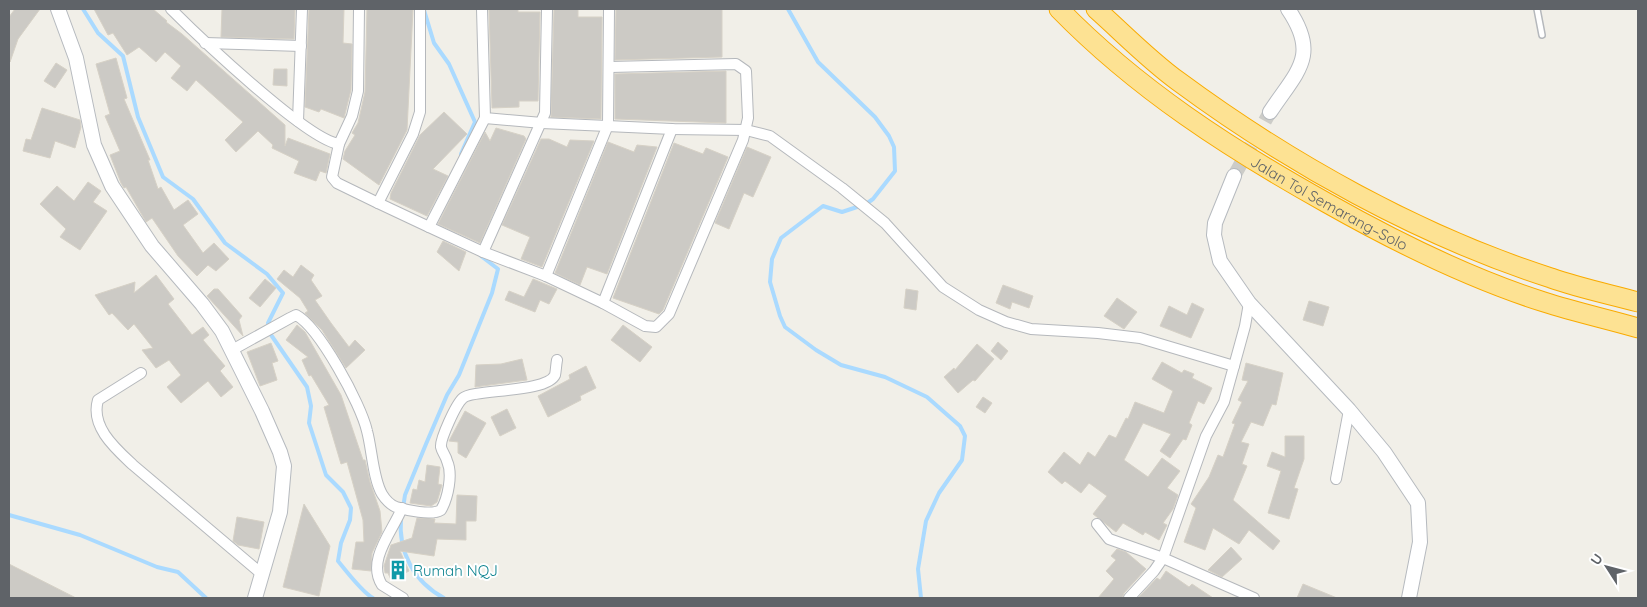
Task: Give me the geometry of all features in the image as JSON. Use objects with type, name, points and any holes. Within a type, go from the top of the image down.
[{"type":"highway","name":"Jalan Tol Semarang–Solo","points":[[1059,9],[1158,97],[1263,168],[1372,229],[1446,264],[1543,302],[1638,328]]},
{"type":"highway","name":"Jalan Tol Semarang–Solo","points":[[1096,9],[1177,81],[1272,145],[1376,204],[1454,241],[1551,278],[1638,302]]},
{"type":"street","points":[[58,9],[76,58],[94,145],[112,186],[152,246],[202,304],[232,350],[262,411],[284,466],[280,512],[254,598]]},
{"type":"street","points":[[171,9],[206,43],[298,121],[319,136],[339,144]]},
{"type":"street","points":[[298,121],[302,9]]},
{"type":"street","points":[[359,9],[358,92],[352,116],[339,144],[332,177],[348,189],[483,252],[546,276],[603,303],[645,326],[656,327],[669,314],[746,130],[748,118],[746,71],[736,64],[610,66]]},
{"type":"street","points":[[378,203],[413,134],[420,112],[420,9]]},
{"type":"street","points":[[430,227],[485,118],[482,9]]},
{"type":"street","points":[[483,252],[546,113],[547,9]]},
{"type":"street","points":[[546,276],[608,125],[609,9]]},
{"type":"street","points":[[1270,112],[1298,69],[1304,52],[1303,34],[1288,9]]},
{"type":"street","points":[[206,43],[301,46]]},
{"type":"street","points":[[485,118],[542,123],[672,129],[746,130],[770,136],[863,205],[902,240],[943,287],[993,317],[1018,326],[1048,331],[1098,333],[1140,338],[1234,366]]},
{"type":"street","points":[[603,303],[672,129]]},
{"type":"street","points":[[1234,176],[1215,223],[1214,235],[1220,261],[1249,303],[1349,410],[1384,452],[1418,503],[1420,542],[1409,598]]},
{"type":"street","points":[[1129,598],[1154,571],[1163,558],[1206,436],[1224,402],[1245,326],[1249,303]]},
{"type":"street","points":[[232,350],[296,316],[305,323],[318,339],[354,396],[367,429],[380,491],[391,504],[432,513],[438,512],[443,506],[449,472],[448,462],[441,450],[441,439],[463,398],[472,395],[506,392],[548,381],[554,376],[557,360]]},
{"type":"street","points":[[141,374],[98,400],[97,412],[101,428],[112,446],[132,465],[262,575]]},
{"type":"street","points":[[1336,479],[1349,410]]},
{"type":"street","points":[[403,598],[382,585],[378,576],[378,568],[382,547],[404,508]]},
{"type":"street","points":[[1097,524],[1109,540],[1163,558],[1254,598]]},
{"type":"lane","points":[[1537,9],[1542,35]]},
{"type":"building","points":[[15,9],[40,9],[18,39],[10,62],[9,17]]},
{"type":"building","points":[[94,9],[153,9],[285,125],[285,146],[288,138],[330,154],[326,173],[320,171],[316,181],[294,173],[299,161],[272,148],[273,145],[258,131],[236,152],[225,140],[243,122],[196,80],[187,91],[171,78],[181,66],[165,52],[156,62],[139,47],[127,55],[113,33],[108,35]]},
{"type":"building","points":[[222,9],[295,9],[294,39],[221,37]]},
{"type":"building","points":[[309,9],[344,9],[343,43],[352,44],[351,90],[344,118],[321,109],[319,112],[305,107]]},
{"type":"building","points":[[367,9],[413,9],[407,130],[379,185],[343,159],[345,151],[355,135],[352,133],[358,123],[365,92]]},
{"type":"building","points":[[489,9],[518,9],[518,12],[540,12],[538,101],[519,101],[519,107],[492,108]]},
{"type":"building","points":[[554,9],[578,9],[578,17],[602,17],[601,119],[551,117]]},
{"type":"building","points":[[616,9],[722,9],[722,57],[615,60]]},
{"type":"building","points":[[116,58],[127,98],[124,99],[150,160],[148,160],[158,189],[161,187],[174,210],[188,200],[198,214],[183,225],[203,253],[214,243],[229,259],[216,271],[208,265],[197,276],[178,256],[152,218],[146,222],[126,187],[124,188],[121,183],[110,155],[120,151],[105,116],[110,114],[96,64]]},
{"type":"building","points":[[56,63],[67,70],[55,88],[44,81]]},
{"type":"building","points":[[274,69],[287,69],[287,86],[273,85]]},
{"type":"building","points":[[726,71],[726,123],[615,119],[615,74]]},
{"type":"building","points":[[42,108],[80,120],[81,127],[75,148],[55,141],[50,158],[23,151],[26,139],[31,140]]},
{"type":"building","points":[[444,112],[467,134],[433,169],[448,176],[427,216],[390,199],[391,193],[420,135]]},
{"type":"building","points":[[496,128],[524,136],[526,139],[480,243],[438,224],[485,132],[490,141]]},
{"type":"building","points":[[541,139],[549,139],[567,147],[570,140],[594,141],[542,267],[521,259],[530,237],[502,225]]},
{"type":"building","points":[[608,142],[634,152],[637,145],[657,147],[607,274],[587,267],[580,285],[555,273]]},
{"type":"building","points":[[674,143],[703,154],[706,148],[728,157],[663,310],[659,314],[613,298]]},
{"type":"building","points":[[747,147],[771,157],[753,197],[744,193],[729,229],[715,223]]},
{"type":"building","points":[[88,182],[101,191],[93,202],[107,211],[80,250],[60,237],[66,229],[40,204],[57,186],[74,201]]},
{"type":"building","points":[[443,241],[466,252],[459,271],[437,252]]},
{"type":"building","points":[[301,265],[314,275],[311,280],[322,296],[315,300],[349,347],[355,340],[365,350],[346,368],[322,330],[305,313],[308,311],[300,298],[277,279],[284,270],[293,277]]},
{"type":"building","points":[[156,275],[174,299],[168,304],[192,335],[203,327],[209,335],[203,340],[225,366],[220,371],[233,387],[221,397],[208,381],[181,403],[167,387],[181,375],[169,360],[156,368],[142,350],[153,348],[134,324],[128,330],[112,313],[109,315],[95,295],[135,282],[134,293]]},
{"type":"building","points":[[265,279],[276,288],[260,307],[249,298]]},
{"type":"building","points":[[533,279],[557,289],[549,304],[540,300],[535,312],[505,300],[509,291],[524,297]]},
{"type":"building","points":[[1003,285],[1033,296],[1029,308],[1012,302],[1010,309],[996,303]]},
{"type":"building","points":[[214,289],[218,289],[242,316],[239,320],[243,336],[207,296]]},
{"type":"building","points":[[906,289],[918,291],[916,310],[904,308]]},
{"type":"building","points":[[1117,298],[1137,312],[1124,329],[1104,316]]},
{"type":"building","points":[[1309,301],[1329,307],[1323,326],[1303,320]]},
{"type":"building","points":[[1192,303],[1204,309],[1191,338],[1160,326],[1169,306],[1187,315]]},
{"type":"building","points":[[297,325],[305,332],[341,395],[363,460],[365,460],[380,511],[382,532],[372,553],[371,571],[352,569],[356,542],[364,542],[363,520],[347,462],[341,464],[324,407],[329,405],[311,375],[309,376],[302,360],[308,357],[286,340]]},
{"type":"building","points":[[623,325],[652,347],[640,362],[611,340]]},
{"type":"building","points":[[998,342],[1008,351],[1001,360],[991,351]]},
{"type":"building","points":[[271,343],[278,361],[272,363],[277,380],[260,386],[247,352]]},
{"type":"building","points":[[977,344],[994,359],[975,381],[973,380],[958,393],[944,377],[954,368],[955,370]]},
{"type":"building","points":[[522,359],[527,380],[475,387],[476,365],[501,364]]},
{"type":"building","points":[[1162,362],[1182,373],[1184,370],[1194,374],[1192,378],[1212,388],[1204,404],[1198,401],[1189,423],[1192,425],[1186,440],[1183,439],[1170,458],[1160,451],[1171,434],[1143,423],[1124,460],[1148,477],[1162,458],[1180,471],[1167,488],[1178,495],[1173,509],[1163,523],[1167,525],[1159,540],[1145,532],[1143,535],[1123,523],[1116,532],[1093,514],[1107,496],[1089,483],[1081,493],[1065,481],[1062,484],[1048,472],[1064,452],[1080,465],[1088,452],[1095,457],[1109,435],[1116,438],[1126,418],[1128,419],[1135,402],[1164,413],[1173,391],[1152,379]]},
{"type":"building","points":[[1246,363],[1283,373],[1276,405],[1272,404],[1263,426],[1251,422],[1241,442],[1249,444],[1242,464],[1247,466],[1233,500],[1280,541],[1273,550],[1249,530],[1239,544],[1213,528],[1205,550],[1184,542],[1196,508],[1191,504],[1209,477],[1218,455],[1223,457],[1235,424],[1232,423],[1242,402],[1238,400],[1248,381],[1242,380]]},
{"type":"building","points":[[586,366],[596,388],[580,396],[581,400],[548,417],[538,396],[570,379],[569,375]]},
{"type":"building","points":[[983,397],[992,403],[985,413],[976,407]]},
{"type":"building","points":[[507,409],[516,428],[500,436],[491,417]]},
{"type":"building","points":[[465,411],[486,423],[466,458],[458,453],[458,442],[449,441]]},
{"type":"building","points":[[1285,436],[1304,436],[1304,459],[1294,488],[1298,489],[1289,519],[1268,513],[1281,471],[1267,466],[1272,452],[1285,457]]},
{"type":"building","points":[[427,465],[440,467],[438,484],[442,485],[437,502],[431,506],[410,503],[413,489],[417,490],[419,480],[425,482]]},
{"type":"building","points":[[457,495],[477,496],[476,521],[466,521],[466,540],[437,539],[434,556],[400,551],[409,571],[391,580],[388,573],[385,573],[384,566],[391,545],[412,538],[417,518],[435,519],[434,523],[456,524]]},
{"type":"building","points":[[304,504],[330,546],[319,596],[283,587]]},
{"type":"building","points":[[237,517],[264,522],[259,549],[238,545],[233,541]]},
{"type":"building","points":[[1231,547],[1242,559],[1222,577],[1208,570]]},
{"type":"building","points":[[1117,549],[1126,552],[1146,569],[1124,593],[1122,598],[1098,598],[1114,579],[1106,571],[1116,560],[1111,556]]},
{"type":"building","points":[[9,564],[76,598],[9,598]]},
{"type":"building","points":[[1166,571],[1189,587],[1192,584],[1213,598],[1138,598],[1157,578],[1160,580]]},
{"type":"building","points":[[1303,584],[1337,598],[1297,598]]},
{"type":"waterway","points":[[83,9],[98,33],[123,56],[138,117],[163,177],[193,199],[225,243],[267,274],[283,293],[268,323],[269,332],[307,387],[311,406],[309,423],[326,475],[343,492],[351,508],[350,520],[341,543],[338,561],[360,587],[373,598]]},
{"type":"waterway","points":[[788,9],[818,62],[875,117],[889,136],[894,147],[895,171],[873,199],[866,204],[842,212],[823,206],[781,238],[772,259],[770,282],[780,316],[785,327],[816,350],[841,365],[885,377],[927,397],[960,426],[965,436],[962,460],[939,493],[926,521],[918,569],[921,598]]},
{"type":"waterway","points":[[424,10],[434,43],[449,64],[475,122],[461,154]]},
{"type":"waterway","points":[[403,508],[405,495],[426,444],[447,395],[459,375],[492,293],[498,269],[481,256]]},
{"type":"waterway","points":[[9,515],[80,535],[157,567],[178,572],[206,598]]},
{"type":"waterway","points":[[401,518],[402,543],[410,565],[424,584],[444,598]]},
{"type":"tunnel","points":[[1234,176],[1270,112]]},
{"type":"place","name":"Rumah NQJ","points":[[398,570]]}]
